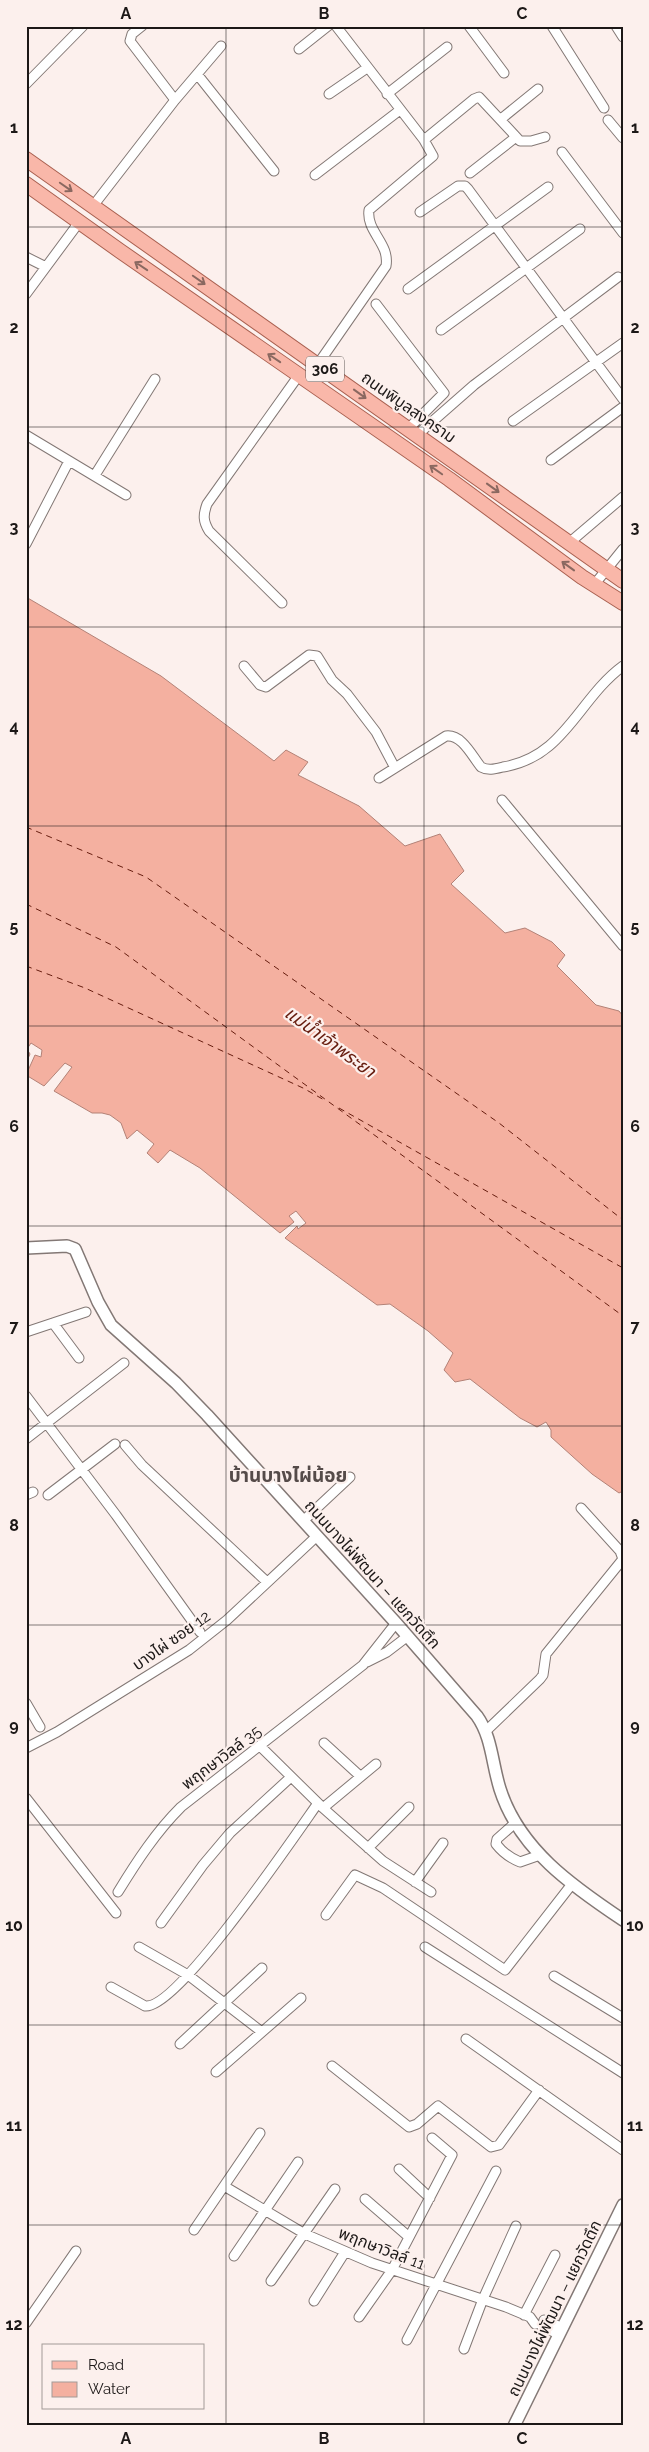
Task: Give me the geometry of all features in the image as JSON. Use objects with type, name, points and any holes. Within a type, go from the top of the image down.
[{"type":"main road","name":"ถนนพิบูลสงคราม","points":[[26,159],[623,581]]},
{"type":"main road","name":"306","points":[[26,184],[594,585],[623,603]]},
{"type":"main road","points":[[80,221],[93,206]]},
{"type":"street","points":[[26,84],[84,26]]},
{"type":"street","points":[[142,26],[132,34],[130,41],[175,100]]},
{"type":"street","points":[[299,49],[328,26]]},
{"type":"street","points":[[318,364],[386,266],[386,250],[368,222],[369,210],[430,162],[433,156],[424,140],[336,26]]},
{"type":"street","points":[[469,26],[504,73]]},
{"type":"street","points":[[552,26],[604,108]]},
{"type":"street","points":[[616,26],[623,37]]},
{"type":"street","points":[[93,206],[175,100],[221,46]]},
{"type":"street","points":[[387,94],[448,47]]},
{"type":"street","points":[[329,94],[367,68]]},
{"type":"street","points":[[197,74],[274,171]]},
{"type":"street","points":[[500,119],[538,89]]},
{"type":"street","points":[[424,140],[474,99],[479,97],[516,137],[523,142],[545,137]]},
{"type":"street","points":[[315,175],[400,110]]},
{"type":"street","points":[[608,120],[623,138]]},
{"type":"street","points":[[470,173],[516,137]]},
{"type":"street","points":[[562,152],[623,233]]},
{"type":"street","points":[[420,212],[462,186],[468,189],[623,398]]},
{"type":"street","points":[[408,290],[548,187]]},
{"type":"street","points":[[26,294],[80,221]]},
{"type":"street","points":[[441,330],[580,229]]},
{"type":"street","points":[[26,257],[46,267]]},
{"type":"street","points":[[412,432],[618,277]]},
{"type":"street","points":[[376,304],[444,393],[412,432]]},
{"type":"street","points":[[513,420],[623,342]]},
{"type":"street","points":[[282,603],[209,531],[204,522],[204,514],[207,504],[299,375]]},
{"type":"street","points":[[95,475],[155,379]]},
{"type":"street","points":[[551,460],[623,407]]},
{"type":"street","points":[[26,435],[126,495]]},
{"type":"street","points":[[26,544],[69,461]]},
{"type":"street","points":[[569,543],[623,497]]},
{"type":"street","points":[[594,585],[623,549]]},
{"type":"street","points":[[244,666],[260,685],[266,687],[309,655],[317,656],[332,680],[347,694],[376,732],[395,768]]},
{"type":"street","points":[[380,778],[446,736],[458,738],[481,767],[486,770],[514,766],[529,760],[553,744],[578,717],[606,680],[623,666]]},
{"type":"street","points":[[502,800],[623,946]]},
{"type":"street","name":"ถนนบางไผ่พัฒนา – แยกวัดตึก","points":[[26,1248],[67,1246],[75,1249],[98,1302],[111,1325],[188,1396],[408,1636],[477,1716],[486,1731],[500,1789],[514,1824],[540,1855],[572,1884],[623,1920]]},
{"type":"street","points":[[26,1332],[86,1312]]},
{"type":"street","points":[[53,1323],[79,1358]]},
{"type":"street","points":[[26,1439],[124,1363]]},
{"type":"street","points":[[26,1396],[82,1469],[200,1632]]},
{"type":"street","points":[[48,1495],[114,1444]]},
{"type":"street","points":[[125,1445],[142,1465],[268,1582]]},
{"type":"street","points":[[303,1520],[350,1477]]},
{"type":"street","points":[[486,1731],[540,1679],[543,1675],[546,1654],[623,1559],[620,1551],[581,1508]]},
{"type":"street","name":"บางไผ่ ซอย 12","points":[[26,1748],[58,1732],[188,1650],[227,1620],[317,1536]]},
{"type":"street","name":"พฤกษาวิลล์ 35","points":[[363,1665],[396,1623]]},
{"type":"street","name":"พฤกษาวิลล์ 35","points":[[118,1892],[164,1824],[204,1787],[260,1746],[363,1665],[387,1652],[408,1636]]},
{"type":"street","points":[[26,1703],[40,1727]]},
{"type":"street","points":[[324,1743],[360,1776]]},
{"type":"street","points":[[260,1746],[320,1806],[368,1848],[395,1870],[431,1892]]},
{"type":"street","points":[[111,1987],[149,2006],[162,1999],[188,1975],[226,1930],[320,1806],[376,1764]]},
{"type":"street","points":[[161,1923],[203,1865],[230,1833],[291,1776]]},
{"type":"street","points":[[26,1798],[116,1913]]},
{"type":"street","points":[[368,1848],[409,1807]]},
{"type":"street","points":[[514,1824],[497,1839],[496,1844],[512,1859],[520,1862],[540,1855]]},
{"type":"street","points":[[414,1882],[443,1843]]},
{"type":"street","points":[[326,1915],[355,1875],[383,1888],[505,1970],[572,1884]]},
{"type":"street","points":[[139,1947],[188,1975],[262,2032]]},
{"type":"street","points":[[425,1947],[623,2073]]},
{"type":"street","points":[[180,2044],[262,1968]]},
{"type":"street","points":[[554,1976],[623,2018]]},
{"type":"street","points":[[216,2072],[301,1998]]},
{"type":"street","points":[[466,2039],[623,2150]]},
{"type":"street","points":[[332,2066],[409,2127],[417,2124],[438,2106],[492,2147],[499,2145],[539,2090]]},
{"type":"street","points":[[194,2230],[260,2133]]},
{"type":"street","points":[[359,2317],[392,2270],[454,2150],[432,2138]]},
{"type":"street","points":[[234,2256],[298,2162]]},
{"type":"street","points":[[399,2169],[430,2198]]},
{"type":"street","points":[[407,2340],[496,2171]]},
{"type":"street","name":"พฤกษาวิลล์ 11","points":[[224,2186],[305,2234],[345,2252],[392,2270],[483,2298],[561,2331]]},
{"type":"street","points":[[271,2281],[335,2189]]},
{"type":"street","points":[[365,2199],[409,2236]]},
{"type":"street","name":"ถนนบางไผ่พัฒนา – แยกวัดตึก","points":[[514,2426],[623,2205]]},
{"type":"street","points":[[464,2349],[483,2298],[516,2226]]},
{"type":"street","points":[[26,2323],[76,2251]]},
{"type":"street","points":[[314,2301],[345,2252]]},
{"type":"street","points":[[535,2320],[555,2255]]},
{"type":"water","name":"แม่น้ำเจ้าพระยา","points":[[26,597],[161,676],[274,761],[286,750],[308,762],[298,775],[359,806],[405,846],[440,834],[464,871],[451,884],[505,933],[525,928],[552,942],[565,955],[557,966],[596,1005],[619,1011],[623,1016],[623,1491],[619,1493],[592,1474],[551,1437],[551,1430],[546,1422],[537,1427],[520,1418],[470,1379],[455,1382],[444,1370],[453,1353],[428,1331],[390,1304],[377,1305],[285,1238],[297,1226],[298,1229],[306,1223],[296,1211],[289,1216],[294,1222],[280,1233],[200,1168],[170,1150],[158,1163],[147,1153],[154,1144],[137,1130],[127,1139],[121,1123],[110,1115],[92,1113],[54,1091],[72,1067],[65,1063],[44,1086],[26,1075],[35,1055],[41,1057],[42,1050],[31,1043],[27,1049],[30,1054],[26,1063]]},
{"type":"ferry route","points":[[26,827],[146,877],[499,1123],[623,1220]]},
{"type":"ferry route","points":[[26,904],[116,947],[623,1316]]},
{"type":"ferry route","points":[[26,966],[85,988],[303,1088],[326,1101]]},
{"type":"ferry route","points":[[339,1108],[623,1268]]},
{"type":"district","name":"บ้านบางไผ่น้อย","points":[[288,1475]]}]
